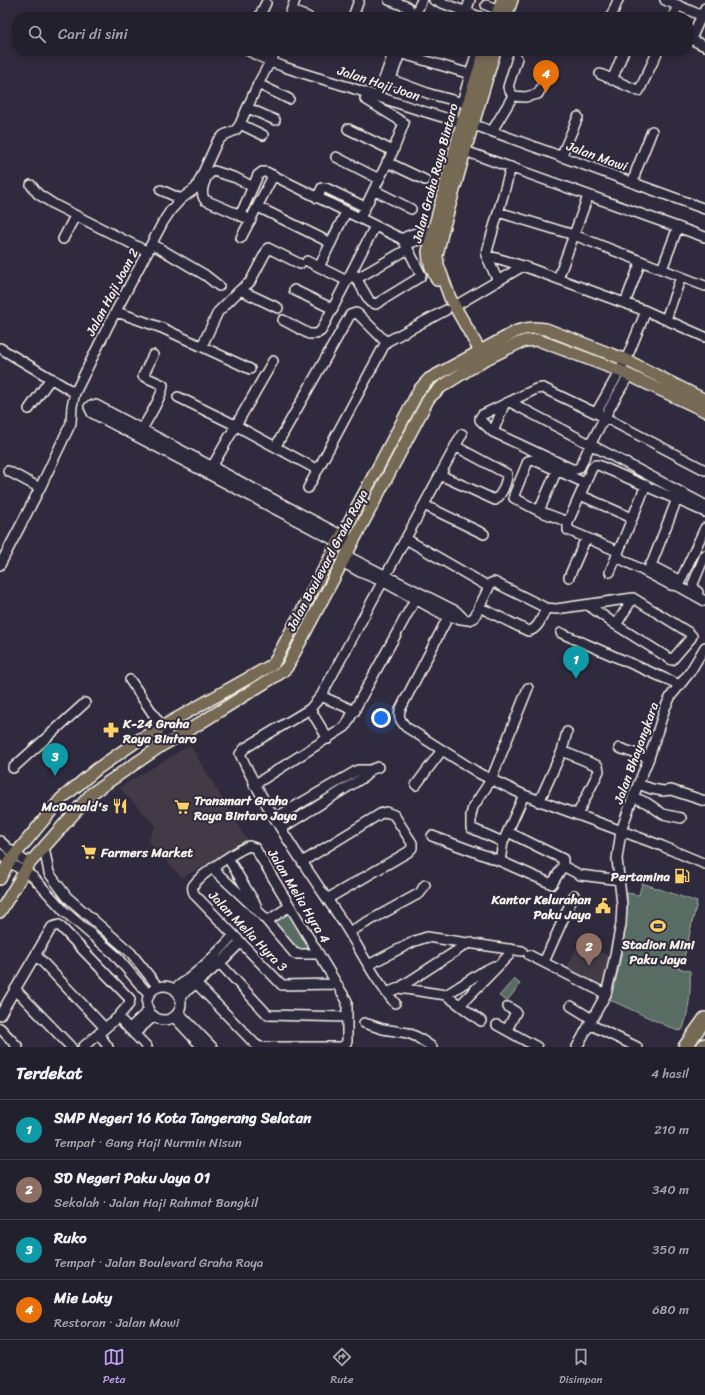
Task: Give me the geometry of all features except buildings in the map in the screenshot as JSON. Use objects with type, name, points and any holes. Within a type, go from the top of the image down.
[{"type":"highway","points":[[685,1047],[705,1019]]},
{"type":"main road","name":"Jalan Graha Raya Bintaro","points":[[480,351],[440,286],[430,266],[428,251],[437,236],[465,151],[484,56]]},
{"type":"main road","name":"Jalan Graha Raya Bintaro","points":[[437,236],[493,56]]},
{"type":"main road","name":"Jalan Boulevard Graha Raya","points":[[2,875],[12,858],[61,799],[97,769],[140,739],[274,663],[419,390],[429,379],[517,331],[538,328],[546,329],[626,360],[705,400]]},
{"type":"main road","name":"Jalan Boulevard Graha Raya","points":[[0,912],[24,871],[92,793],[171,740],[282,672],[287,667],[429,398],[440,387],[482,361],[525,341],[533,340],[542,341],[624,373],[705,411]]},
{"type":"main road","points":[[2,875],[9,869],[15,870],[19,874],[24,871]]},
{"type":"street","points":[[291,12],[295,0]]},
{"type":"street","points":[[355,12],[359,0]]},
{"type":"street","points":[[388,0],[408,7],[408,12]]},
{"type":"street","points":[[417,12],[422,0]]},
{"type":"street","points":[[434,0],[466,12],[470,0]]},
{"type":"street","points":[[613,12],[618,0]]},
{"type":"street","points":[[665,0],[704,13],[693,31]]},
{"type":"street","points":[[262,12],[266,3]]},
{"type":"street","points":[[675,12],[678,5]]},
{"type":"street","points":[[490,12],[500,6]]},
{"type":"street","points":[[693,40],[705,46]]},
{"type":"street","name":"Jalan Haji Joan","points":[[259,56],[271,62],[471,125]]},
{"type":"street","name":"Jalan Haji Joan 2","points":[[1,562],[40,488],[71,423],[72,406],[76,393],[150,248],[171,210],[181,199],[196,188],[217,142],[224,135],[236,130],[240,124],[258,84],[274,56]]},
{"type":"street","points":[[378,96],[392,56]]},
{"type":"street","points":[[399,56],[393,71],[392,79],[423,92],[459,102],[463,99],[475,56]]},
{"type":"street","points":[[410,56],[470,74]]},
{"type":"street","points":[[612,80],[622,56]]},
{"type":"street","points":[[600,74],[639,91],[656,56]]},
{"type":"street","points":[[513,96],[508,87],[517,58]]},
{"type":"street","points":[[513,96],[525,97],[538,94],[549,73]]},
{"type":"street","points":[[258,84],[289,99]]},
{"type":"street","points":[[492,132],[513,96]]},
{"type":"street","points":[[360,218],[393,151],[404,123],[366,99]]},
{"type":"street","points":[[248,108],[275,120]]},
{"type":"street","points":[[561,156],[578,117]]},
{"type":"street","points":[[240,124],[263,136]]},
{"type":"street","name":"Jalan Mawi","points":[[471,125],[561,156],[705,209]]},
{"type":"street","points":[[348,129],[393,151]]},
{"type":"street","points":[[633,183],[636,171],[652,131]]},
{"type":"street","points":[[465,151],[705,237]]},
{"type":"street","points":[[336,157],[379,179]]},
{"type":"street","points":[[387,162],[425,180]]},
{"type":"street","points":[[498,281],[486,255],[511,167]]},
{"type":"street","points":[[251,220],[203,198],[202,192],[210,172],[216,171],[236,178],[253,187]]},
{"type":"street","points":[[202,346],[218,312],[250,282],[268,248],[304,263],[352,277],[370,302],[376,304],[421,275],[406,244],[360,218],[266,172],[262,172],[258,175],[240,216]]},
{"type":"street","points":[[241,238],[273,176]]},
{"type":"street","points":[[31,185],[38,194],[46,200],[75,216],[150,248],[205,275],[219,286]]},
{"type":"street","points":[[318,198],[322,188],[326,188],[365,207]]},
{"type":"street","points":[[161,190],[181,199]]},
{"type":"street","points":[[374,190],[411,209]]},
{"type":"street","points":[[558,279],[588,196]]},
{"type":"street","points":[[258,207],[331,243]]},
{"type":"street","points":[[319,267],[346,212]]},
{"type":"street","points":[[498,212],[574,235],[705,286]]},
{"type":"street","points":[[63,239],[75,216]]},
{"type":"street","points":[[283,320],[309,334],[316,334],[321,331],[352,277],[375,226]]},
{"type":"street","points":[[662,269],[678,227]]},
{"type":"street","points":[[352,277],[406,244],[437,236]]},
{"type":"street","points":[[486,255],[523,266],[625,303],[666,319],[705,337]]},
{"type":"street","points":[[625,303],[641,261]]},
{"type":"street","points":[[308,488],[386,342],[451,304],[498,281],[523,266]]},
{"type":"street","points":[[666,319],[681,277]]},
{"type":"street","points":[[240,290],[278,308]]},
{"type":"street","points":[[294,290],[333,309]]},
{"type":"street","points":[[646,311],[626,360],[624,373],[604,417],[590,444],[580,467],[577,469],[572,469],[493,432],[480,420],[482,415],[536,389],[543,388],[604,417],[705,470]]},
{"type":"street","points":[[116,312],[162,328],[250,369]]},
{"type":"street","points":[[276,446],[350,315],[358,314],[386,342]]},
{"type":"street","points":[[0,348],[76,393]]},
{"type":"street","points":[[140,433],[164,388],[163,385],[143,376],[153,355]]},
{"type":"street","points":[[209,470],[273,361]]},
{"type":"street","points":[[596,413],[624,373]]},
{"type":"street","points":[[28,409],[51,378]]},
{"type":"street","points":[[178,397],[276,446],[318,470]]},
{"type":"street","points":[[493,432],[507,404]]},
{"type":"street","points":[[507,404],[590,444],[705,505]]},
{"type":"street","points":[[140,433],[92,413],[89,407],[90,405],[96,405],[140,433],[339,539],[347,551],[384,578],[448,617],[468,620],[474,618],[491,583],[494,582],[546,608],[556,609],[633,598],[688,632],[692,638],[672,660],[616,625],[588,605]]},
{"type":"street","points":[[395,1003],[386,993],[349,932],[302,862],[254,785],[240,754],[245,748],[310,709],[321,696],[462,434]]},
{"type":"street","points":[[440,475],[495,500],[498,498],[507,479],[507,474],[456,446]]},
{"type":"street","points":[[568,522],[539,511],[514,498],[528,460],[534,460],[586,483]]},
{"type":"street","points":[[705,512],[595,465],[592,468],[568,522],[568,530],[615,550],[621,559],[649,569],[664,577],[675,578],[679,585],[705,601]]},
{"type":"street","points":[[539,511],[557,470]]},
{"type":"street","points":[[8,471],[40,488]]},
{"type":"street","points":[[610,572],[646,486]]},
{"type":"street","points":[[580,495],[632,518]]},
{"type":"street","points":[[649,569],[677,499]]},
{"type":"street","points":[[424,505],[484,534]]},
{"type":"street","points":[[679,585],[705,528]]},
{"type":"street","points":[[569,577],[586,538]]},
{"type":"street","points":[[406,540],[489,587]]},
{"type":"street","points":[[698,592],[694,589],[693,584],[705,555]]},
{"type":"street","points":[[384,578],[456,611],[464,619]]},
{"type":"street","points":[[254,785],[345,727],[416,598]]},
{"type":"street","points":[[616,625],[633,598]]},
{"type":"street","points":[[479,607],[528,631],[533,630],[537,626],[546,608]]},
{"type":"street","points":[[448,617],[400,710],[400,720],[406,727],[491,780],[539,802],[662,846],[705,864]]},
{"type":"street","points":[[561,632],[680,685]]},
{"type":"street","name":"Jalan Bhayangkara","points":[[577,1047],[606,994],[612,970],[621,923],[623,900],[617,859],[621,831],[649,758],[665,708],[671,696],[690,672],[705,647]]},
{"type":"street","points":[[130,680],[171,740]]},
{"type":"street","points":[[503,842],[471,828],[471,815],[473,808],[491,780],[528,688]]},
{"type":"street","points":[[321,696],[355,711]]},
{"type":"street","points":[[13,768],[85,704]]},
{"type":"street","points":[[310,709],[328,739]]},
{"type":"street","points":[[539,802],[562,750],[567,732]]},
{"type":"street","points":[[619,748],[649,758]]},
{"type":"street","points":[[416,785],[442,750]]},
{"type":"street","points":[[562,750],[598,766],[599,768],[599,771],[577,815]]},
{"type":"street","points":[[275,818],[358,770],[374,768],[364,777],[282,828]]},
{"type":"street","points":[[638,784],[652,789],[663,791],[671,790],[705,801]]},
{"type":"street","points":[[500,860],[503,842],[524,795]]},
{"type":"street","points":[[633,797],[647,803],[663,814],[681,818]]},
{"type":"street","points":[[302,862],[380,814],[386,812],[394,815],[412,843],[412,848],[408,852],[327,899]]},
{"type":"street","points":[[432,836],[500,860],[552,884],[563,866],[563,860],[508,832]]},
{"type":"street","points":[[0,841],[12,858],[24,871],[34,877],[64,911],[114,954],[149,995]]},
{"type":"street","name":"Jalan Melia Hyra 4","points":[[193,890],[193,886],[212,868],[243,848],[249,846],[255,848],[347,1001],[347,1041],[342,1047],[260,1047],[255,1044],[194,981]]},
{"type":"street","points":[[44,847],[49,873],[67,897],[131,953],[158,987]]},
{"type":"street","points":[[0,854],[12,858]]},
{"type":"street","points":[[228,858],[265,918]]},
{"type":"street","points":[[563,866],[580,875],[620,880]]},
{"type":"street","points":[[212,868],[265,918],[295,954],[319,954]]},
{"type":"street","points":[[349,932],[420,893],[425,885]]},
{"type":"street","name":"Jalan Melia Hyra 3","points":[[193,890],[195,894],[282,985],[336,984]]},
{"type":"street","points":[[544,962],[574,895]]},
{"type":"street","points":[[265,918],[290,906]]},
{"type":"street","points":[[0,1015],[52,926],[59,925],[130,999],[129,1004],[118,1017],[83,1047]]},
{"type":"street","points":[[93,936],[101,926]]},
{"type":"street","points":[[368,965],[427,936],[470,942],[525,953],[606,994]]},
{"type":"street","points":[[181,990],[181,1004],[176,1014],[164,1019],[151,1013],[147,1003],[151,992],[158,987],[166,986],[181,990],[217,961],[238,939]]},
{"type":"street","points":[[386,993],[399,988],[470,942]]},
{"type":"street","points":[[460,1005],[509,955],[510,949]]},
{"type":"street","points":[[36,955],[102,1031],[108,1047]]},
{"type":"street","points":[[217,961],[268,1015],[347,1016]]},
{"type":"street","points":[[446,995],[482,972],[500,963]]},
{"type":"street","points":[[399,988],[446,995],[481,1021]]},
{"type":"street","points":[[15,989],[71,1047]]},
{"type":"street","points":[[571,1006],[590,1021],[637,1047]]},
{"type":"street","points":[[507,1030],[516,1012],[508,1007]]},
{"type":"street","points":[[132,1032],[151,1013]]},
{"type":"street","points":[[176,1014],[202,1047]]},
{"type":"street","points":[[176,1014],[212,1047]]},
{"type":"street","points":[[118,1017],[147,1047]]},
{"type":"street","points":[[364,1023],[383,1029],[408,1033],[432,1047]]},
{"type":"street","points":[[497,1025],[537,1047]]},
{"type":"street","points":[[0,1028],[18,1047]]},
{"type":"shaded area","name":"Transmart Graha Raya Bintaro Jaya","points":[[190,745],[247,840],[182,878],[148,841],[156,825],[119,788]]},
{"type":"shaded area","points":[[578,945],[612,956],[604,988],[565,972]]},
{"type":"green space","name":"Stadion Mini Paku Jaya","points":[[642,883],[697,902],[683,962],[679,961],[678,968],[690,971],[690,986],[685,1022],[683,1029],[678,1031],[608,999],[613,990],[620,963],[626,917],[627,893],[639,895]]},
{"type":"green space","points":[[288,908],[312,951],[296,952],[270,922]]},
{"type":"green space","points":[[514,979],[520,984],[507,1001],[499,996]]},
{"type":"place","name":"Mie Loky","points":[[546,93]]},
{"type":"place","name":"SMP Negeri 16 Kota Tangerang Selatan","points":[[576,679]]},
{"type":"place","name":"K-24 Graha Raya Bintaro","points":[[111,730]]},
{"type":"place","name":"Ruko","points":[[55,776]]},
{"type":"place","name":"McDonald's","points":[[120,806]]},
{"type":"place","name":"Transmart Graha Raya Bintaro Jaya","points":[[182,807]]},
{"type":"place","name":"Farmers Market","points":[[89,852]]},
{"type":"place","name":"Pertamina","points":[[682,876]]},
{"type":"place","name":"Kantor Kelurahan Paku Jaya","points":[[603,906]]},
{"type":"place","name":"Stadion Mini Paku Jaya","points":[[658,926]]},
{"type":"place","name":"SD Negeri Paku Jaya 01","points":[[589,966]]}]
